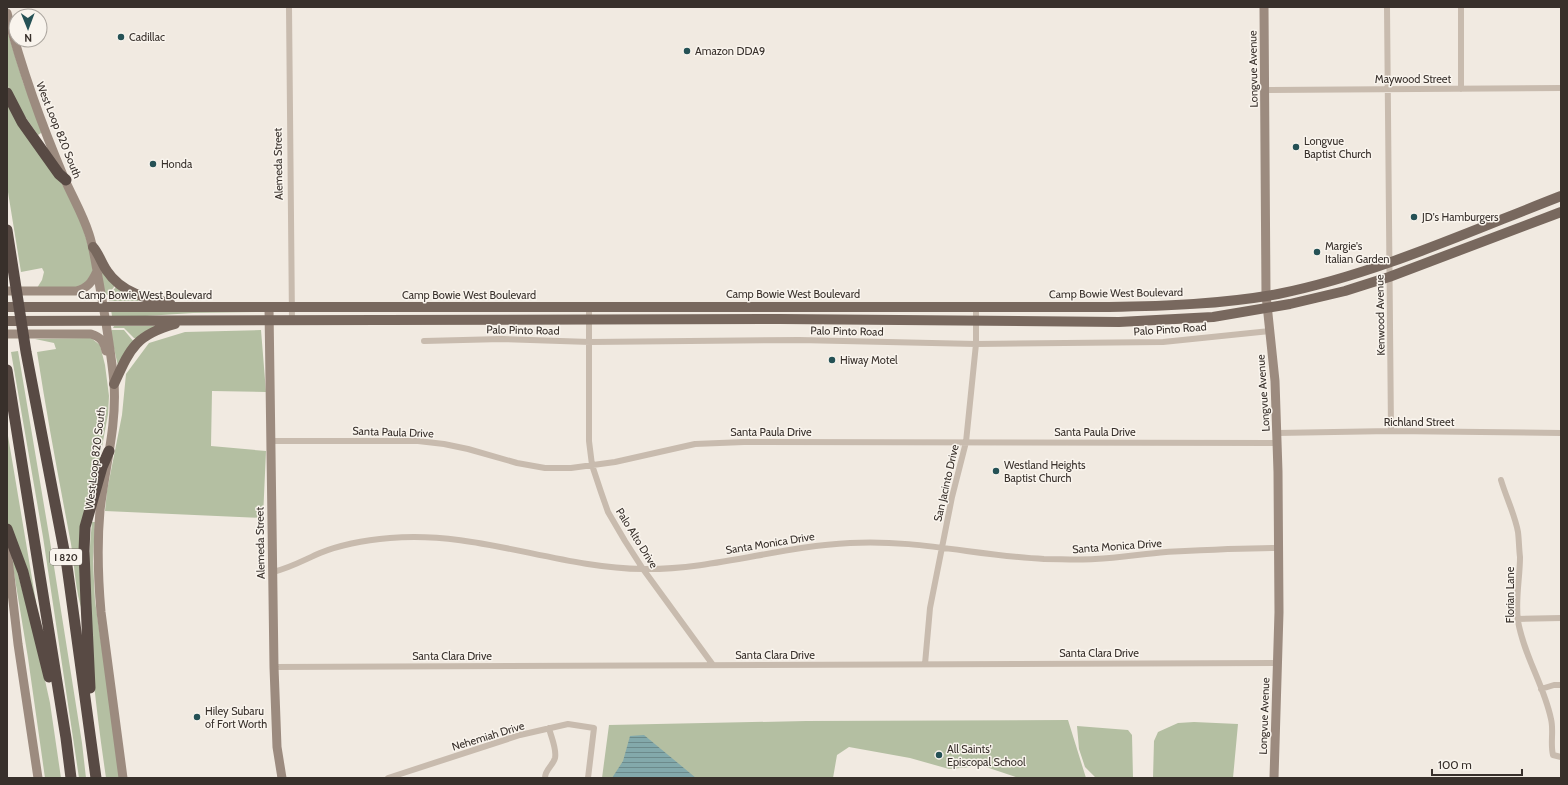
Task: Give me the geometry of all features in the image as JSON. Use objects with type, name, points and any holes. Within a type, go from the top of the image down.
[{"type":"highway","points":[[7,93],[29,133],[48,156],[59,174],[66,180]]},
{"type":"highway","name":"I 820","points":[[7,230],[26,352],[67,566],[96,778]]},
{"type":"highway","name":"I 820","points":[[7,370],[66,738],[71,778]]},
{"type":"highway","points":[[94,764],[84,551],[85,527],[102,467],[109,451]]},
{"type":"highway","points":[[7,529],[22,572],[66,738]]},
{"type":"main road","name":"Longvue Avenue","points":[[1264,7],[1266,90],[1266,295],[1278,443],[1279,548],[1274,778]]},
{"type":"main road","name":"West Loop 820 South","points":[[7,13],[22,66],[66,180],[90,234],[104,307],[114,384],[114,409],[100,509],[99,586],[101,612],[124,778]]},
{"type":"main road","name":"Camp Bowie West Boulevard","points":[[7,307],[292,308],[1152,306],[1239,299],[1277,294],[1333,281],[1389,263],[1561,196]]},
{"type":"main road","points":[[7,321],[780,319],[1127,322],[1213,317],[1335,294],[1389,277],[1561,212]]},
{"type":"main road","points":[[92,247],[96,250],[100,261],[110,275],[125,289],[139,296],[204,308]]},
{"type":"main road","points":[[7,291],[76,291],[87,287],[97,271]]},
{"type":"main road","points":[[780,306],[780,319]]},
{"type":"main road","name":"Alemeda Street","points":[[269,308],[274,667],[277,747],[282,778]]},
{"type":"main road","points":[[114,384],[124,361],[137,342],[155,330],[187,320]]},
{"type":"main road","points":[[7,334],[91,334],[99,337],[104,343],[112,364]]},
{"type":"main road","points":[[7,550],[18,644],[38,778]]},
{"type":"street","name":"Alemeda Street","points":[[289,7],[292,321]]},
{"type":"street","name":"Kenwood Avenue","points":[[1387,7],[1391,431]]},
{"type":"street","points":[[1461,7],[1462,89]]},
{"type":"street","name":"Maywood Street","points":[[1266,90],[1561,88]]},
{"type":"street","name":"San Jacinto Drive","points":[[925,664],[930,608],[952,497],[966,442],[976,344],[976,306]]},
{"type":"street","name":"Palo Alto Drive","points":[[589,307],[589,441],[592,465],[608,512],[615,526],[643,569],[713,665]]},
{"type":"street","name":"Palo Pinto Road","points":[[424,341],[502,340],[590,342],[800,340],[976,344],[1163,342],[1270,331]]},
{"type":"street","name":"Richland Street","points":[[1277,433],[1391,431],[1561,433]]},
{"type":"street","name":"Santa Paula Drive","points":[[271,441],[418,441],[462,448],[545,468],[571,468],[592,465],[695,444],[724,442],[1278,443]]},
{"type":"street","name":"Florian Lane","points":[[1501,480],[1518,532],[1520,558],[1518,619],[1527,656],[1552,720],[1551,749],[1553,755],[1561,757]]},
{"type":"street","name":"Santa Monica Drive","points":[[273,572],[351,543],[418,536],[455,539],[597,566],[643,569],[693,566],[820,545],[851,542],[908,543],[1042,559],[1094,559],[1164,552],[1279,548]]},
{"type":"street","points":[[1518,619],[1561,618]]},
{"type":"street","name":"Santa Clara Drive","points":[[274,667],[1277,663]]},
{"type":"street","points":[[1541,689],[1554,685],[1561,685]]},
{"type":"street","name":"Nehemiah Drive","points":[[392,777],[520,735],[568,724],[594,728],[588,778]]},
{"type":"street","points":[[545,778],[545,773],[553,762],[555,755],[549,728]]},
{"type":"green space","points":[[7,30],[8,48],[13,48],[23,82],[42,130],[38,135],[17,105],[7,84]]},
{"type":"green space","points":[[7,99],[65,189],[80,218],[92,259],[93,272],[82,287],[37,288],[42,280],[44,272],[42,268],[21,272],[7,186]]},
{"type":"green space","points":[[101,267],[114,285],[108,295],[104,295]]},
{"type":"green space","points":[[118,287],[139,298],[138,301],[109,301],[109,296],[115,288]]},
{"type":"green space","points":[[111,310],[253,310],[256,312],[112,316]]},
{"type":"green space","points":[[114,326],[156,326],[137,339],[124,328],[113,328]]},
{"type":"green space","points":[[124,330],[134,342],[118,366],[110,331]]},
{"type":"green space","points":[[261,330],[266,392],[212,391],[211,446],[266,451],[263,518],[105,511],[107,491],[122,415],[126,374],[149,343],[185,332]]},
{"type":"green space","points":[[91,338],[100,345],[105,365],[109,396],[108,414],[98,469],[89,503],[83,613],[77,588],[71,544],[37,352],[56,349],[54,343],[35,339]]},
{"type":"green space","points":[[18,351],[49,535],[82,743],[86,778],[79,778],[43,537],[11,352]]},
{"type":"green space","points":[[7,430],[36,602],[33,604],[16,541],[7,523]]},
{"type":"green space","points":[[92,522],[95,522],[93,561],[95,601],[121,778],[106,778],[97,715],[89,618]]},
{"type":"green space","points":[[14,560],[37,644],[50,703],[61,778],[45,778],[28,658],[12,561]]},
{"type":"green space","points":[[1068,720],[1086,778],[1019,778],[983,766],[949,769],[910,758],[849,747],[837,755],[833,778],[602,778],[609,725],[806,721]]},
{"type":"green space","points":[[1194,722],[1238,724],[1233,778],[1153,778],[1154,741],[1158,732],[1178,723]]},
{"type":"green space","points":[[1077,726],[1128,730],[1132,735],[1133,778],[1096,778],[1085,767],[1079,749]]},
{"type":"water","points":[[644,735],[696,778],[612,778],[623,761],[630,736]]},
{"type":"place","name":"Cadillac","points":[[121,37]]},
{"type":"place","name":"Amazon DDA9","points":[[687,51]]},
{"type":"place","name":"Longvue Baptist Church","points":[[1296,147]]},
{"type":"place","name":"Honda","points":[[153,164]]},
{"type":"place","name":"JD's Hamburgers","points":[[1414,217]]},
{"type":"place","name":"Margie's Italian Garden","points":[[1317,252]]},
{"type":"place","name":"Hiway Motel","points":[[832,360]]},
{"type":"place","name":"Westland Heights Baptist Church","points":[[996,471]]},
{"type":"place","name":"Hiley Subaru of Fort Worth","points":[[197,717]]},
{"type":"place","name":"All Saints' Episcopal School","points":[[939,755]]}]
